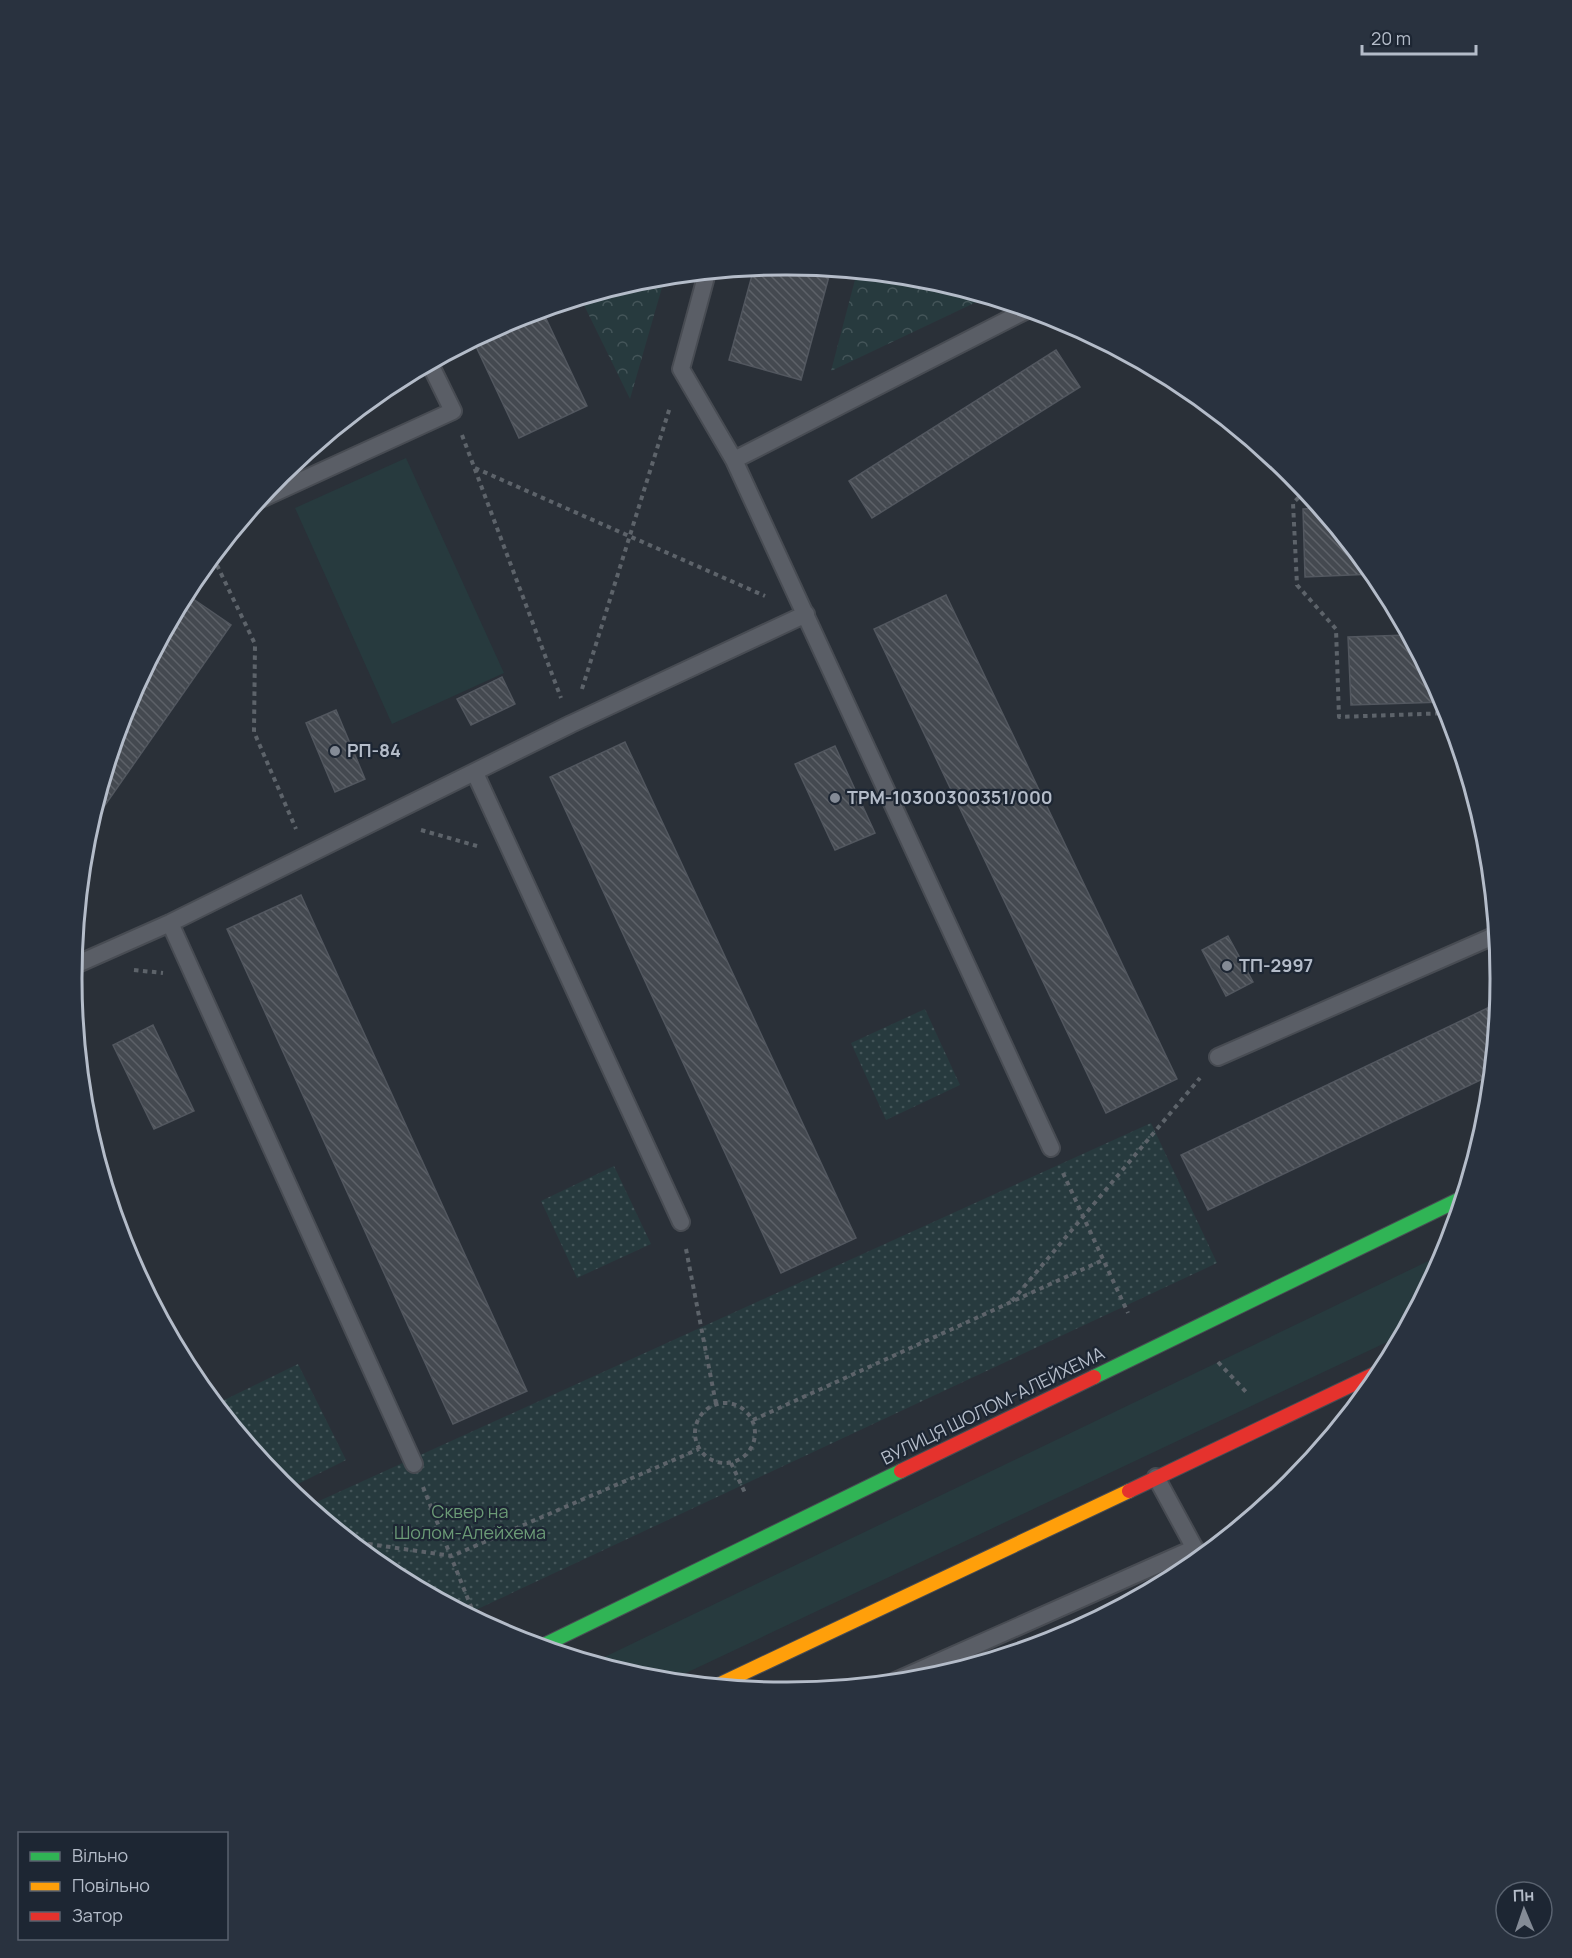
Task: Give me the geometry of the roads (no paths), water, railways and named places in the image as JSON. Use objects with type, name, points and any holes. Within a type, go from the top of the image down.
[{"type":"street","name":"ВУЛИЦЯ ШОЛОМ-АЛЕЙХЕМА","points":[[551,1642],[1453,1202]]},
{"type":"street","points":[[729,1680],[1365,1379]]},
{"type":"lane","points":[[704,281],[681,369],[734,460],[1051,1148]]},
{"type":"lane","points":[[734,460],[1016,315]]},
{"type":"lane","points":[[282,490],[453,411],[433,371]]},
{"type":"lane","points":[[83,962],[170,923],[571,724],[806,614]]},
{"type":"lane","points":[[475,773],[681,1222]]},
{"type":"lane","points":[[170,923],[414,1464]]},
{"type":"lane","points":[[1218,1057],[1488,938]]},
{"type":"lane","points":[[1156,1477],[1196,1550]]},
{"type":"lane","points":[[925,1669],[1185,1558]]},
{"type":"place","name":"РП-84","points":[[335,751]]},
{"type":"place","name":"ТРМ-10300300351/000","points":[[835,798]]},
{"type":"place","name":"ТП-2997","points":[[1227,966]]},
{"type":"park label","name":"Сквер на Шолом-Алейхема","points":[[470,1522]]}]
